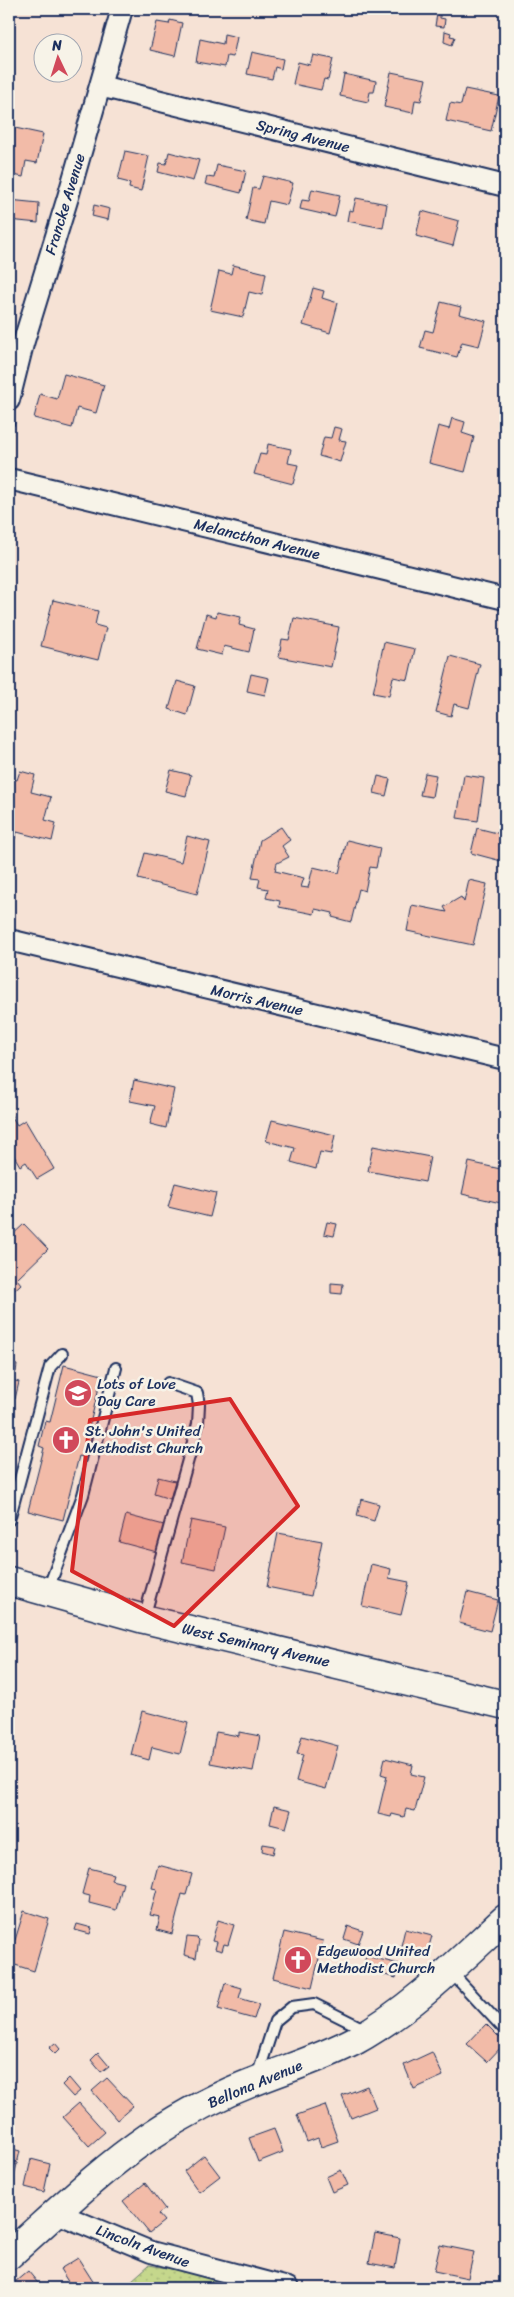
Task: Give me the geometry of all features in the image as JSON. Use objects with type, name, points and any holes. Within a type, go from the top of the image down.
[{"type":"street","name":"Francke Avenue","points":[[9,400],[16,343],[100,86],[122,9]]},
{"type":"street","name":"Spring Avenue","points":[[100,86],[505,186]]},
{"type":"street","name":"Melancthon Avenue","points":[[9,479],[505,600]]},
{"type":"street","name":"Morris Avenue","points":[[9,940],[505,1059]]},
{"type":"street","name":"West Seminary Avenue","points":[[9,1581],[144,1618],[505,1705]]},
{"type":"street","name":"Bellona Avenue","points":[[9,2254],[113,2164],[150,2136],[191,2111],[256,2080],[315,2059],[370,2032],[421,1995],[505,1919]]},
{"type":"street","name":"Lincoln Avenue","points":[[57,2213],[151,2252],[288,2288]]},
{"type":"lane","points":[[9,1520],[50,1367],[62,1354]]},
{"type":"lane","points":[[47,1592],[84,1495],[116,1368]]},
{"type":"lane","points":[[144,1618],[198,1424],[200,1405],[197,1393],[168,1383]]},
{"type":"lane","points":[[450,1970],[505,2030]]},
{"type":"lane","points":[[256,2080],[275,2021],[292,2007],[314,2004],[370,2032]]},
{"type":"highlighted area","points":[[230,1399],[298,1506],[174,1626],[72,1571],[90,1420]]},
{"type":"green space","points":[[149,2265],[195,2273],[255,2288],[123,2288]]},
{"type":"building","points":[[390,9],[399,9],[398,15],[389,14]]},
{"type":"building","points":[[437,14],[440,15],[440,18],[445,19],[444,27],[435,26]]},
{"type":"building","points":[[170,20],[182,23],[175,56],[150,50],[157,22],[169,24]]},
{"type":"building","points":[[445,31],[451,33],[450,36],[455,37],[452,45],[444,42]]},
{"type":"building","points":[[224,34],[237,37],[233,57],[227,56],[225,67],[196,62],[200,39],[223,44]]},
{"type":"building","points":[[252,52],[283,59],[281,69],[275,67],[272,79],[247,74]]},
{"type":"building","points":[[313,55],[333,59],[328,80],[324,79],[321,90],[293,84],[298,62],[310,65]]},
{"type":"building","points":[[391,72],[426,79],[421,101],[415,100],[413,113],[384,107]]},
{"type":"building","points":[[344,74],[376,81],[374,92],[370,92],[368,102],[340,96]]},
{"type":"building","points":[[465,89],[499,96],[491,131],[446,121],[450,103],[461,105]]},
{"type":"building","points":[[15,128],[43,134],[37,163],[26,161],[23,177],[9,174],[9,154]]},
{"type":"building","points":[[125,151],[149,156],[141,191],[129,188],[130,183],[118,180]]},
{"type":"building","points":[[169,152],[199,160],[193,181],[158,172],[160,163],[166,164]]},
{"type":"building","points":[[217,165],[246,171],[241,193],[205,184],[207,177],[214,178]]},
{"type":"building","points":[[263,176],[293,183],[287,205],[269,201],[264,224],[246,220],[253,188],[259,189]]},
{"type":"building","points":[[312,189],[340,195],[335,217],[300,209],[302,200],[309,201]]},
{"type":"building","points":[[356,198],[387,204],[383,228],[347,221],[349,210],[353,211]]},
{"type":"building","points":[[9,200],[39,203],[38,223],[9,220]]},
{"type":"building","points":[[94,205],[110,209],[108,220],[92,216]]},
{"type":"building","points":[[422,211],[459,221],[453,246],[416,236]]},
{"type":"building","points":[[233,265],[266,273],[262,295],[249,292],[243,317],[210,310],[219,271],[231,274]]},
{"type":"building","points":[[313,288],[324,291],[322,298],[338,303],[330,333],[303,325]]},
{"type":"building","points":[[441,302],[461,307],[459,314],[486,321],[479,346],[462,342],[457,357],[420,348],[425,330],[433,332]]},
{"type":"building","points":[[64,374],[104,385],[96,413],[77,408],[72,428],[34,418],[40,394],[57,399]]},
{"type":"building","points":[[452,418],[465,422],[462,433],[474,437],[465,472],[429,463],[438,426],[449,429]]},
{"type":"building","points":[[334,427],[342,429],[339,440],[346,441],[340,462],[319,456],[324,437],[331,438]]},
{"type":"building","points":[[268,444],[291,449],[288,463],[298,465],[293,484],[254,474],[260,454],[266,455]]},
{"type":"building","points":[[53,600],[98,611],[95,625],[106,628],[98,660],[41,646]]},
{"type":"building","points":[[217,612],[241,617],[239,625],[254,629],[249,652],[224,646],[222,655],[197,649],[206,614],[216,617]]},
{"type":"building","points":[[294,618],[339,627],[331,667],[279,657],[282,639],[289,640]]},
{"type":"building","points":[[384,642],[415,649],[408,680],[393,677],[389,696],[373,693]]},
{"type":"building","points":[[450,656],[480,664],[469,708],[454,704],[451,716],[436,712]]},
{"type":"building","points":[[251,674],[269,678],[265,695],[247,691]]},
{"type":"building","points":[[177,681],[195,686],[187,715],[169,709]]},
{"type":"building","points":[[171,770],[191,775],[186,796],[165,791]]},
{"type":"building","points":[[20,771],[35,775],[31,792],[51,797],[45,820],[56,823],[52,841],[17,832],[15,839],[9,837],[9,778],[17,780]]},
{"type":"building","points":[[425,773],[436,775],[432,797],[420,795]]},
{"type":"building","points":[[464,775],[484,778],[478,821],[457,818]]},
{"type":"building","points":[[378,776],[390,779],[386,796],[374,793]]},
{"type":"building","points":[[281,827],[290,840],[282,846],[289,857],[277,863],[275,871],[304,878],[301,887],[308,888],[313,867],[339,873],[347,840],[380,848],[376,868],[370,867],[365,891],[359,889],[351,922],[332,917],[333,913],[315,909],[314,914],[279,907],[280,901],[266,898],[268,889],[258,887],[260,879],[252,878],[260,840]]},
{"type":"building","points":[[477,828],[505,835],[505,862],[471,853]]},
{"type":"building","points":[[187,836],[210,842],[197,894],[138,879],[145,853],[181,862]]},
{"type":"building","points":[[469,880],[487,884],[473,945],[407,931],[412,905],[447,912],[444,907],[461,897],[464,902]]},
{"type":"building","points":[[134,1080],[174,1089],[166,1128],[150,1124],[155,1106],[130,1101]]},
{"type":"building","points":[[9,1112],[17,1125],[25,1120],[54,1169],[37,1179],[26,1162],[20,1166],[13,1154],[9,1156]]},
{"type":"building","points":[[272,1120],[335,1135],[331,1154],[320,1152],[316,1169],[291,1162],[295,1148],[266,1141]]},
{"type":"building","points":[[373,1146],[430,1157],[425,1182],[368,1171]]},
{"type":"building","points":[[469,1162],[505,1170],[505,1204],[462,1194]]},
{"type":"building","points":[[175,1183],[216,1193],[210,1217],[168,1207]]},
{"type":"building","points":[[327,1222],[337,1224],[334,1236],[324,1234]]},
{"type":"building","points":[[24,1224],[48,1249],[17,1279],[21,1284],[9,1295],[9,1238]]},
{"type":"building","points":[[331,1283],[343,1284],[342,1294],[331,1293]]},
{"type":"building","points":[[9,1363],[17,1365],[16,1372],[9,1371]]},
{"type":"building","name":"St. John's United Methodist Church","points":[[64,1365],[102,1375],[88,1432],[93,1434],[87,1458],[79,1456],[63,1520],[28,1511],[44,1448],[39,1446],[45,1421],[50,1422]]},
{"type":"building","points":[[9,1372],[14,1374],[12,1380],[19,1382],[15,1399],[9,1397]]},
{"type":"building","points":[[158,1477],[175,1481],[170,1499],[154,1494]]},
{"type":"building","points":[[361,1499],[379,1504],[374,1521],[357,1516]]},
{"type":"building","points":[[126,1515],[164,1525],[157,1552],[119,1542]]},
{"type":"building","points":[[191,1520],[225,1527],[216,1569],[182,1562]]},
{"type":"building","points":[[278,1533],[322,1541],[311,1596],[267,1587]]},
{"type":"building","points":[[371,1564],[391,1569],[389,1578],[409,1582],[401,1615],[362,1606]]},
{"type":"building","points":[[467,1592],[498,1600],[490,1631],[459,1623]]},
{"type":"building","points":[[142,1711],[188,1723],[180,1754],[152,1747],[149,1760],[131,1755]]},
{"type":"building","points":[[216,1732],[239,1736],[239,1732],[260,1736],[253,1771],[210,1763]]},
{"type":"building","points":[[302,1736],[338,1746],[326,1789],[296,1781],[303,1755],[297,1754]]},
{"type":"building","points":[[385,1758],[413,1765],[411,1774],[424,1777],[415,1811],[406,1809],[404,1817],[392,1814],[391,1817],[378,1814],[387,1776],[381,1774]]},
{"type":"building","points":[[274,1806],[291,1810],[286,1828],[270,1824]]},
{"type":"building","points":[[263,1844],[275,1846],[273,1854],[262,1851]]},
{"type":"building","points":[[158,1865],[192,1874],[186,1895],[182,1894],[172,1934],[157,1930],[160,1917],[150,1915],[157,1889],[152,1888]]},
{"type":"building","points":[[89,1868],[113,1874],[111,1880],[123,1883],[116,1910],[89,1903],[90,1896],[82,1894]]},
{"type":"building","points":[[24,1911],[49,1919],[34,1971],[9,1963],[9,1938],[15,1940]]},
{"type":"building","points":[[218,1920],[234,1925],[228,1945],[224,1944],[222,1951],[215,1949],[217,1942],[212,1941]]},
{"type":"building","points":[[77,1924],[92,1928],[90,1934],[75,1930]]},
{"type":"building","points":[[348,1926],[363,1931],[358,1944],[344,1939]]},
{"type":"building","points":[[405,1929],[432,1936],[427,1953],[401,1946]]},
{"type":"building","name":"Edgewood United Methodist Church","points":[[284,1932],[323,1941],[312,1988],[273,1978]]},
{"type":"building","points":[[187,1937],[199,1940],[196,1958],[184,1955]]},
{"type":"building","points":[[366,1956],[399,1964],[396,1978],[363,1969]]},
{"type":"building","points":[[225,1983],[242,1988],[239,1998],[259,2004],[254,2019],[218,2009]]},
{"type":"building","points":[[486,2024],[505,2043],[487,2062],[467,2044]]},
{"type":"building","points":[[55,2043],[60,2049],[55,2054],[49,2048]]},
{"type":"building","points":[[432,2052],[443,2076],[414,2089],[404,2065]]},
{"type":"building","points":[[98,2053],[109,2066],[101,2072],[91,2060]]},
{"type":"building","points":[[69,2078],[80,2091],[73,2097],[62,2085]]},
{"type":"building","points":[[107,2078],[133,2106],[117,2120],[92,2091]]},
{"type":"building","points":[[367,2086],[376,2108],[351,2118],[342,2096]]},
{"type":"building","points":[[79,2103],[105,2132],[89,2146],[63,2117]]},
{"type":"building","points":[[325,2105],[338,2141],[321,2147],[318,2138],[307,2142],[297,2115]]},
{"type":"building","points":[[274,2129],[283,2152],[258,2162],[249,2138]]},
{"type":"building","points":[[9,2148],[20,2151],[12,2185],[9,2184]]},
{"type":"building","points":[[204,2155],[220,2176],[199,2192],[184,2171]]},
{"type":"building","points":[[31,2159],[50,2164],[44,2192],[25,2187]]},
{"type":"building","points":[[341,2170],[348,2185],[332,2192],[326,2177]]},
{"type":"building","points":[[145,2183],[165,2209],[158,2214],[164,2221],[149,2233],[123,2201]]},
{"type":"building","points":[[375,2233],[400,2238],[395,2268],[369,2263]]},
{"type":"building","points":[[505,2238],[505,2263],[499,2262]]},
{"type":"building","points":[[440,2245],[474,2252],[468,2278],[434,2271]]},
{"type":"building","points":[[78,2258],[94,2283],[86,2288],[72,2288],[60,2269]]},
{"type":"building","points":[[28,2271],[42,2288],[9,2288],[9,2287]]},
{"type":"place","name":"Lots of Love Day Care","points":[[78,1393]]},
{"type":"place","name":"St. John's United Methodist Church","points":[[66,1440]]},
{"type":"place","name":"Edgewood United Methodist Church","points":[[298,1960]]}]
